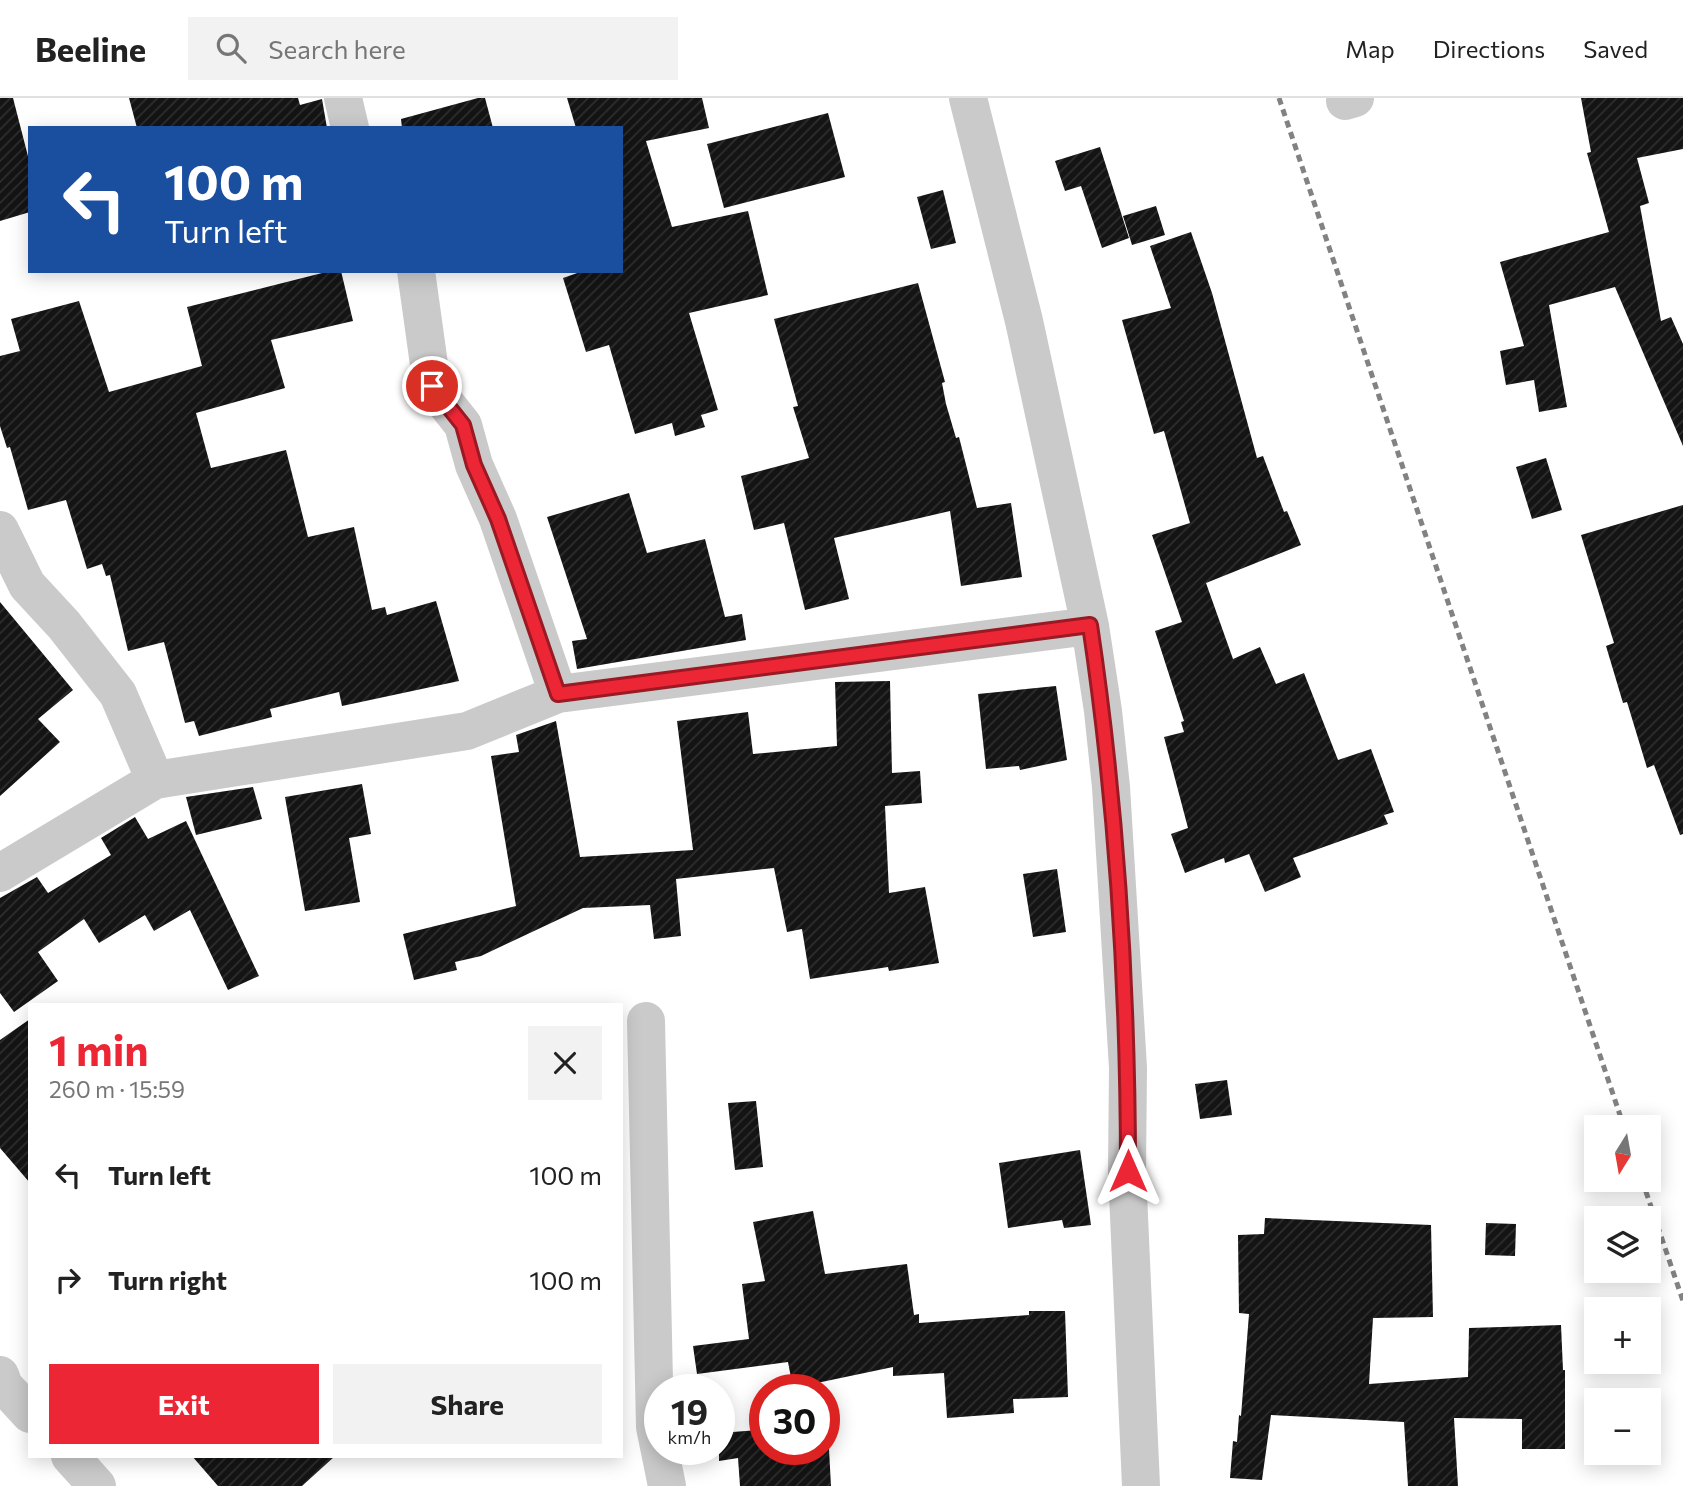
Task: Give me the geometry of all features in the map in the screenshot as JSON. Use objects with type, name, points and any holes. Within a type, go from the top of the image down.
[{"type":"street","points":[[343,98],[350,126]]},
{"type":"street","points":[[968,98],[1024,321],[1090,625],[1110,774],[1128,1068],[1128,1171],[1141,1486]]},
{"type":"street","points":[[1346,98],[1345,101],[1355,98]]},
{"type":"street","points":[[416,273],[432,386],[463,425],[474,465],[498,519],[558,694]]},
{"type":"street","points":[[0,530],[27,585],[64,625],[118,694],[155,780]]},
{"type":"street","points":[[0,873],[155,780],[467,731],[558,694],[1090,625]]},
{"type":"street","points":[[646,1021],[655,1427],[667,1486]]},
{"type":"street","points":[[1,1383],[28,1412]]},
{"type":"street","points":[[72,1458],[97,1486]]},
{"type":"building","points":[[0,98],[13,98],[28,156],[28,213],[0,221]]},
{"type":"building","points":[[129,98],[298,98],[300,105],[322,99],[327,126],[136,126]]},
{"type":"building","points":[[485,98],[492,126],[402,126],[401,119]]},
{"type":"building","points":[[567,98],[702,98],[709,128],[646,141],[672,227],[748,211],[768,295],[689,313],[718,410],[701,415],[705,427],[675,436],[672,423],[635,434],[609,345],[586,352],[563,278],[577,273],[623,273],[623,126],[575,126]]},
{"type":"building","points":[[1581,98],[1683,98],[1683,149],[1637,158],[1649,203],[1640,206],[1661,321],[1671,317],[1683,344],[1683,446],[1615,287],[1549,305],[1567,407],[1539,412],[1534,380],[1506,385],[1500,351],[1524,346],[1500,262],[1609,232],[1587,153],[1591,152]]},
{"type":"building","points":[[828,113],[845,177],[724,208],[707,144]]},
{"type":"building","points":[[1100,147],[1129,238],[1102,248],[1081,186],[1065,191],[1055,161]]},
{"type":"building","points":[[943,190],[956,243],[931,249],[917,197]]},
{"type":"building","points":[[1156,206],[1165,235],[1132,245],[1123,216]]},
{"type":"building","points":[[1191,232],[1212,293],[1257,458],[1263,456],[1284,512],[1287,511],[1301,545],[1206,583],[1233,659],[1260,647],[1276,684],[1304,673],[1338,760],[1371,749],[1394,812],[1384,815],[1388,824],[1293,858],[1301,877],[1265,892],[1249,854],[1225,863],[1224,858],[1185,873],[1171,834],[1188,828],[1164,737],[1184,732],[1181,722],[1184,721],[1155,631],[1182,622],[1152,535],[1190,523],[1164,431],[1154,434],[1122,320],[1171,308],[1150,246]]},
{"type":"building","points":[[322,273],[341,273],[353,321],[271,340],[285,388],[196,413],[211,468],[286,450],[308,537],[354,527],[372,610],[385,607],[387,615],[436,601],[459,681],[342,706],[339,692],[270,709],[272,717],[199,736],[194,721],[185,723],[164,642],[128,651],[110,575],[106,576],[102,564],[87,569],[66,500],[28,510],[10,447],[7,448],[0,426],[0,356],[20,351],[11,319],[79,301],[109,392],[202,366],[187,307]]},
{"type":"building","points":[[918,283],[945,382],[942,383],[946,404],[956,438],[959,437],[977,508],[1011,503],[1022,577],[961,586],[950,511],[834,538],[849,599],[805,610],[784,523],[754,530],[741,476],[809,458],[793,407],[798,406],[774,319]]},
{"type":"building","points":[[1546,458],[1562,510],[1532,519],[1516,467]]},
{"type":"building","points":[[629,493],[647,553],[705,539],[725,617],[742,614],[746,640],[577,669],[572,641],[587,639],[547,517]]},
{"type":"building","points":[[1683,505],[1683,834],[1680,835],[1654,765],[1647,768],[1627,702],[1623,703],[1606,646],[1614,643],[1581,535]]},
{"type":"building","points":[[0,602],[73,690],[38,719],[60,742],[0,796]]},
{"type":"building","points":[[890,681],[892,773],[920,771],[922,803],[885,806],[889,893],[925,887],[939,963],[889,971],[888,967],[810,979],[802,929],[787,932],[774,868],[676,879],[681,936],[654,939],[650,905],[583,908],[481,956],[455,962],[457,970],[414,980],[403,934],[516,906],[491,756],[519,752],[516,735],[556,721],[580,857],[693,850],[677,721],[748,712],[753,754],[837,746],[835,682]]},
{"type":"building","points":[[1056,686],[1067,760],[1020,770],[1019,766],[986,769],[978,694]]},
{"type":"building","points":[[362,784],[371,834],[349,838],[360,902],[305,911],[285,797]]},
{"type":"building","points":[[253,787],[262,819],[196,835],[186,797]]},
{"type":"building","points":[[135,817],[148,839],[186,821],[259,976],[228,990],[190,910],[154,931],[145,915],[99,943],[84,919],[38,952],[58,981],[14,1012],[0,993],[0,898],[37,877],[48,893],[111,855],[101,838]]},
{"type":"building","points":[[1057,869],[1066,932],[1033,937],[1023,874]]},
{"type":"building","points":[[28,1020],[28,1181],[0,1148],[0,1040]]},
{"type":"building","points":[[1227,1080],[1232,1115],[1200,1119],[1195,1084]]},
{"type":"building","points":[[756,1101],[763,1167],[735,1170],[728,1103]]},
{"type":"building","points":[[1080,1150],[1091,1225],[1064,1228],[1062,1220],[1008,1228],[999,1163]]},
{"type":"building","points":[[813,1211],[825,1274],[907,1264],[914,1315],[919,1314],[919,1323],[1029,1315],[1029,1311],[1065,1311],[1068,1397],[1013,1399],[1014,1413],[947,1418],[944,1373],[893,1376],[893,1367],[840,1378],[840,1374],[790,1374],[788,1362],[697,1374],[693,1346],[749,1339],[742,1284],[765,1281],[753,1222]]},
{"type":"building","points":[[1265,1218],[1431,1225],[1433,1317],[1373,1318],[1369,1384],[1468,1377],[1469,1328],[1561,1325],[1565,1370],[1565,1449],[1522,1449],[1522,1419],[1454,1418],[1458,1486],[1408,1486],[1404,1422],[1271,1415],[1262,1480],[1230,1478],[1233,1441],[1237,1442],[1239,1415],[1241,1416],[1249,1314],[1239,1313],[1238,1235],[1264,1234]]},
{"type":"building","points":[[1486,1223],[1516,1224],[1515,1256],[1485,1255]]},
{"type":"building","points":[[749,1431],[749,1465],[830,1465],[831,1486],[740,1486],[738,1458],[735,1458],[735,1432]]},
{"type":"building","points":[[194,1458],[333,1458],[302,1486],[218,1486]]},
{"type":"railway","points":[[1279,98],[1620,1115]]},
{"type":"railway","points":[[1646,1192],[1683,1301]]},
{"type":"route","points":[[432,386],[463,425],[474,465],[498,519],[558,694],[1090,625],[1111,786],[1128,1068],[1128,1171]]}]
